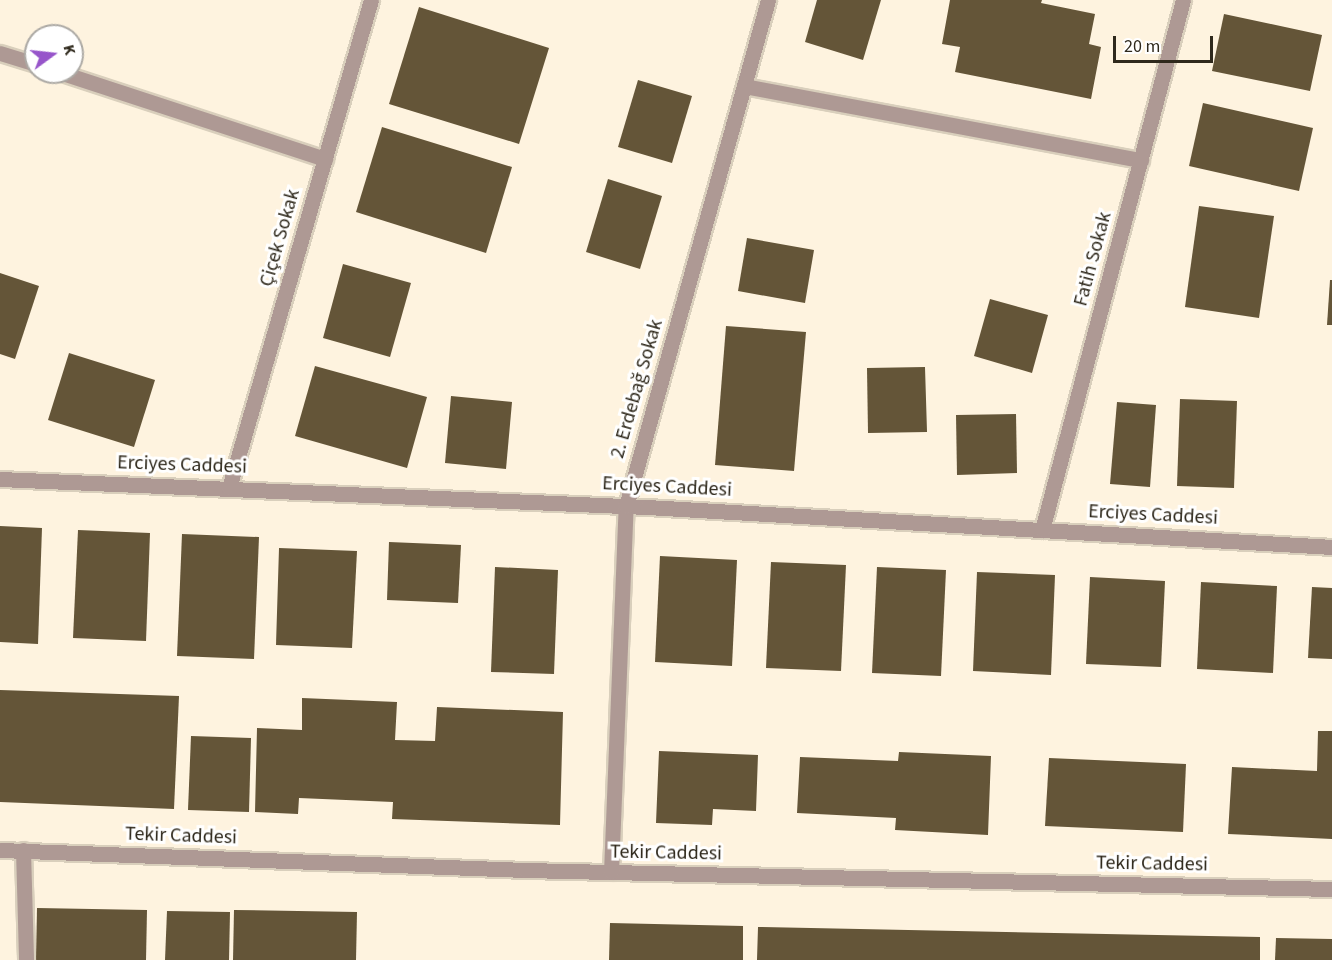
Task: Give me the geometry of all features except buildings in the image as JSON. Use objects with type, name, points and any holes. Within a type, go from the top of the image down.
[{"type":"street","name":"Çiçek Sokak","points":[[229,488],[371,0]]},
{"type":"street","name":"2. Erdebağ Sokak","points":[[611,872],[626,506],[768,0]]},
{"type":"street","name":"Fatih Sokak","points":[[1042,530],[1183,0]]},
{"type":"street","points":[[0,53],[24,60]]},
{"type":"street","points":[[84,80],[325,159]]},
{"type":"street","points":[[744,86],[1141,160]]},
{"type":"street","name":"Erciyes Caddesi","points":[[0,479],[626,506],[1332,547]]},
{"type":"street","name":"Tekir Caddesi","points":[[0,850],[611,872],[1332,889]]},
{"type":"street","points":[[23,850],[26,960]]}]
